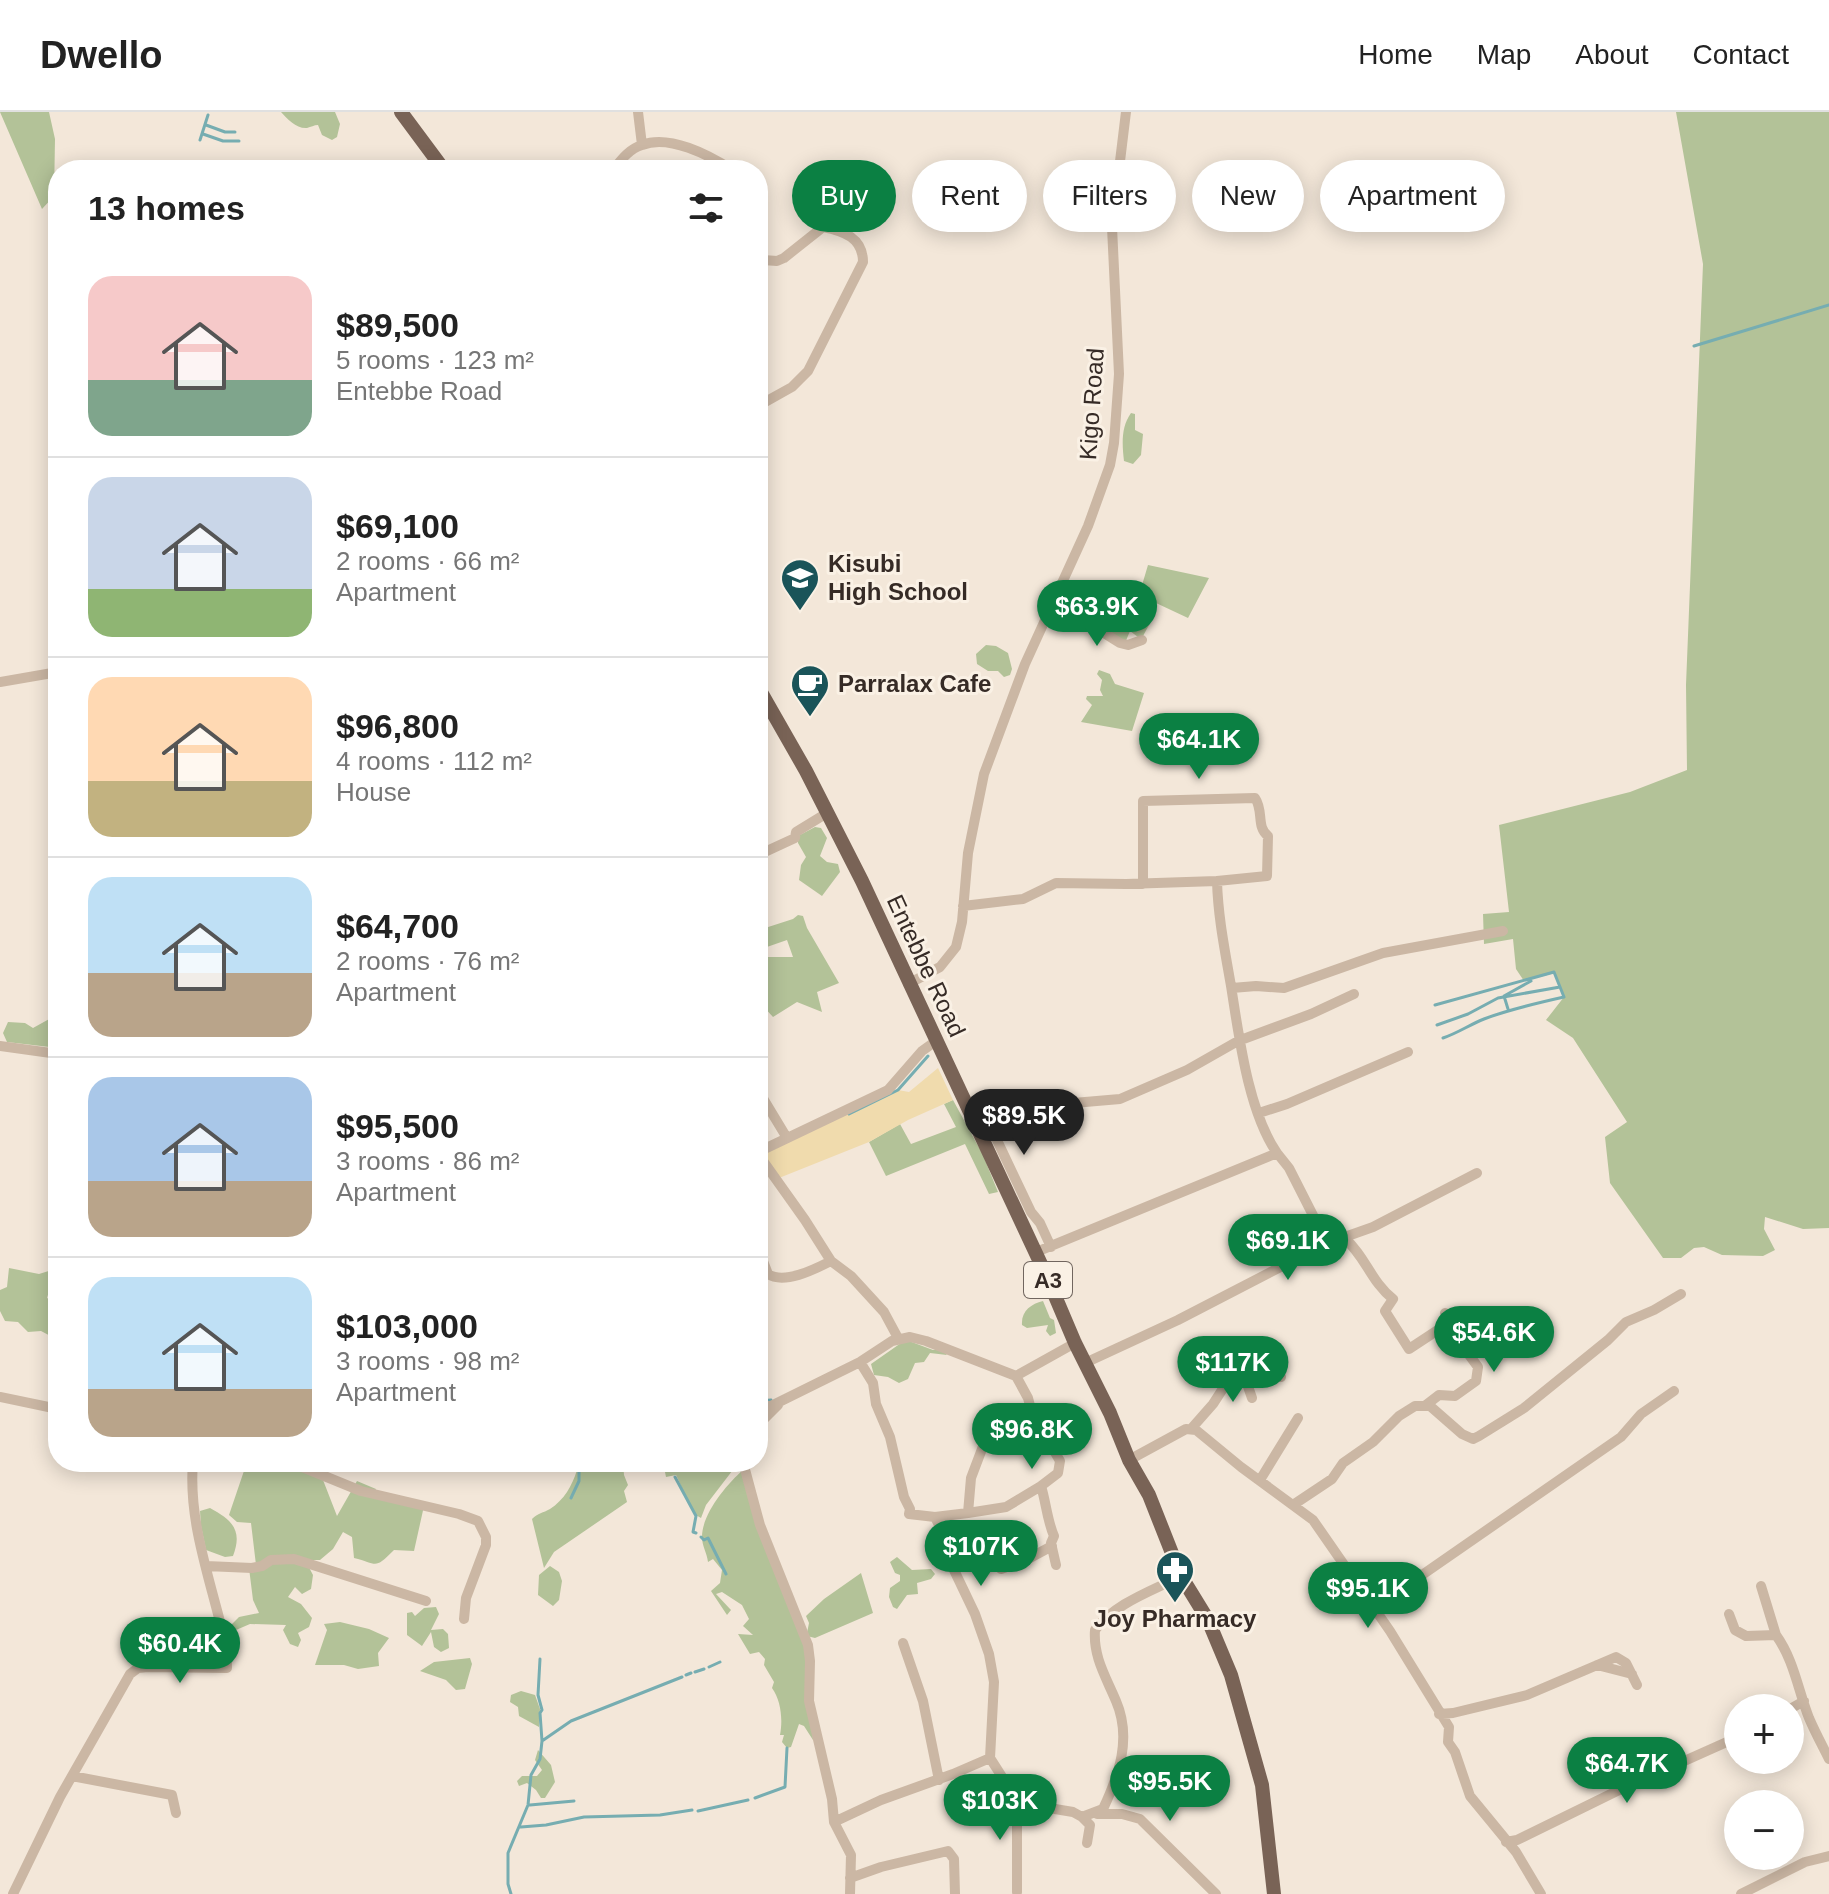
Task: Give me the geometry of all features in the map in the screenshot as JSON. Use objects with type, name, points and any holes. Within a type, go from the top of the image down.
[{"type":"main road","points":[[401,112],[437,160]]},
{"type":"main road","name":"Entebbe Road","points":[[768,705],[862,881],[936,1041],[980,1118],[1025,1214],[1036,1252],[1075,1343],[1110,1413],[1129,1460],[1149,1495],[1181,1576],[1208,1620],[1240,1700],[1262,1785],[1274,1894]]},
{"type":"street","points":[[638,112],[642,145]]},
{"type":"street","name":"Kigo Road","points":[[908,984],[940,967],[953,954],[962,922],[968,853],[984,774],[1015,686],[1095,510],[1114,443],[1119,374],[1112,227],[1126,112]]},
{"type":"street","points":[[622,160],[642,145],[671,143],[714,160]]},
{"type":"street","points":[[768,260],[784,258],[823,227],[852,236],[863,255],[863,262],[840,312],[808,371],[792,387],[768,400]]},
{"type":"street","points":[[1051,605],[1072,613],[1120,643],[1128,645],[1142,640]]},
{"type":"street","points":[[0,682],[48,674]]},
{"type":"street","points":[[963,906],[1023,899],[1056,883],[1143,884],[1267,876],[1268,836],[1261,828],[1261,806],[1255,798],[1143,801],[1143,884]]},
{"type":"street","points":[[768,850],[795,838],[796,832],[827,813]]},
{"type":"street","points":[[1217,881],[1238,1041],[1259,1113],[1270,1143],[1289,1168],[1325,1244]]},
{"type":"street","points":[[1232,988],[1284,988],[1383,953],[1503,931]]},
{"type":"street","points":[[980,1118],[1039,1105],[1120,1099],[1187,1070],[1238,1041],[1354,994]]},
{"type":"street","points":[[768,1148],[888,1090],[922,1051],[936,1041]]},
{"type":"street","points":[[0,1046],[48,1053]]},
{"type":"street","points":[[1259,1113],[1408,1052]]},
{"type":"street","points":[[768,1107],[787,1138]]},
{"type":"street","points":[[1036,1252],[1277,1153]]},
{"type":"street","points":[[768,1167],[831,1261],[851,1276],[884,1312],[898,1338]]},
{"type":"street","points":[[1085,1363],[1178,1320],[1325,1244],[1373,1227],[1477,1173]]},
{"type":"street","points":[[1025,1214],[1040,1223],[1051,1247]]},
{"type":"street","points":[[1293,1505],[1332,1479],[1343,1463],[1373,1442],[1399,1416],[1415,1406],[1426,1405],[1439,1395],[1455,1396],[1476,1381],[1478,1367],[1447,1317],[1409,1349],[1385,1311],[1393,1299],[1379,1288],[1353,1245],[1344,1238]]},
{"type":"street","points":[[768,1274],[779,1279],[831,1261]]},
{"type":"street","points":[[1426,1405],[1473,1439],[1524,1408],[1626,1322],[1681,1294]]},
{"type":"street","points":[[768,1406],[860,1362],[898,1338],[917,1338],[1016,1376],[1032,1413],[1059,1456],[1061,1466],[1052,1478],[1006,1507],[935,1517],[909,1514],[890,1437],[876,1404],[873,1383],[860,1362]]},
{"type":"street","points":[[1016,1376],[1075,1343]]},
{"type":"street","points":[[1129,1460],[1191,1429],[1224,1387],[1244,1375],[1268,1363],[1281,1377]]},
{"type":"street","points":[[1244,1375],[1252,1398]]},
{"type":"street","points":[[1373,1609],[1621,1437],[1641,1414],[1674,1391]]},
{"type":"street","points":[[0,1397],[48,1407]]},
{"type":"street","points":[[768,1415],[783,1401]]},
{"type":"street","points":[[968,1513],[971,1478],[985,1441],[1032,1413]]},
{"type":"street","points":[[1260,1480],[1298,1418]]},
{"type":"street","points":[[1191,1429],[1313,1520],[1449,1727],[1448,1742],[1455,1752],[1470,1796],[1527,1867],[1541,1894]]},
{"type":"street","points":[[13,1894],[72,1776],[130,1674],[138,1668],[227,1668],[224,1637],[192,1499],[193,1472]]},
{"type":"street","points":[[314,1472],[361,1491],[478,1521],[486,1537],[486,1545],[466,1598],[464,1619]]},
{"type":"street","points":[[746,1472],[760,1525],[808,1645],[809,1701],[832,1799],[834,1822],[851,1855],[850,1894]]},
{"type":"street","points":[[1041,1486],[1054,1536],[1052,1546],[1056,1565]]},
{"type":"street","points":[[935,1517],[989,1654],[994,1682],[990,1758],[1013,1794],[1025,1804],[1073,1812],[1082,1817],[1090,1825],[1087,1843]]},
{"type":"street","points":[[1001,1569],[1052,1546]]},
{"type":"street","points":[[206,1566],[252,1568],[271,1560],[294,1559],[426,1601]]},
{"type":"street","points":[[1095,1814],[1105,1805],[1123,1759],[1124,1746],[1118,1704],[1095,1653],[1095,1630],[1130,1602],[1181,1576]]},
{"type":"street","points":[[1761,1586],[1776,1635],[1793,1667],[1802,1694]]},
{"type":"street","points":[[1729,1614],[1735,1630],[1746,1636],[1776,1635]]},
{"type":"street","points":[[903,1643],[923,1701],[939,1780]]},
{"type":"street","points":[[1439,1714],[1527,1695],[1616,1657],[1622,1659],[1635,1680]]},
{"type":"street","points":[[1804,1701],[1829,1759]]},
{"type":"street","points":[[1506,1842],[1517,1840],[1724,1743]]},
{"type":"street","points":[[834,1822],[881,1800],[990,1758]]},
{"type":"street","points":[[72,1776],[172,1795],[176,1813]]},
{"type":"street","points":[[1017,1892],[1017,1815],[1025,1804]]},
{"type":"street","points":[[1082,1817],[1122,1814],[1140,1819],[1216,1894]]},
{"type":"street","points":[[850,1878],[948,1851],[954,1859],[955,1894]]},
{"type":"street","points":[[1741,1894],[1805,1862],[1829,1856]]},
{"type":"green space","points":[[0,112],[49,112],[55,139],[55,160],[48,160],[48,202],[42,209]]},
{"type":"green space","points":[[281,112],[335,112],[340,124],[337,137],[332,140],[322,135],[318,125],[300,127]]},
{"type":"green space","points":[[1676,112],[1829,112],[1829,1228],[1803,1229],[1765,1217],[1764,1229],[1775,1250],[1763,1256],[1722,1255],[1704,1247],[1694,1248],[1681,1258],[1663,1258],[1610,1183],[1605,1137],[1627,1122],[1573,1038],[1546,1020],[1564,997],[1555,973],[1524,981],[1516,969],[1513,939],[1484,944],[1483,914],[1509,912],[1499,825],[1630,792],[1687,770],[1686,685],[1703,264]]},
{"type":"green space","points":[[1131,413],[1135,414],[1135,430],[1143,434],[1141,455],[1133,464],[1124,461],[1123,448],[1124,430]]},
{"type":"green space","points":[[1148,565],[1209,578],[1188,618],[1156,603],[1154,608],[1137,602]]},
{"type":"green space","points":[[1099,585],[1105,587],[1107,595],[1147,619],[1149,625],[1143,636],[1138,637],[1130,631],[1125,643],[1105,632],[1108,626],[1121,621],[1087,605],[1091,591]]},
{"type":"green space","points":[[986,645],[996,646],[1008,653],[1012,669],[1010,675],[1004,677],[998,671],[988,671],[977,664],[976,654]]},
{"type":"green space","points":[[1099,670],[1110,674],[1115,684],[1144,693],[1132,731],[1081,722],[1092,705],[1087,696],[1103,696],[1100,690],[1102,680],[1097,674]]},
{"type":"green space","points":[[815,827],[821,828],[827,838],[820,856],[827,862],[838,864],[840,872],[822,896],[799,880],[801,865],[806,857],[798,843],[798,836]]},
{"type":"green space","points":[[803,916],[839,983],[817,992],[822,1012],[797,1002],[773,1017],[768,1012],[768,957],[793,957],[787,940],[768,947],[768,927]]},
{"type":"green space","points":[[48,1020],[48,1047],[7,1042],[3,1033],[8,1022],[25,1023],[33,1028]]},
{"type":"green space","points":[[953,1100],[983,1155],[998,1192],[989,1194],[965,1144],[886,1176],[869,1142],[900,1124],[911,1144],[956,1127],[944,1104]]},
{"type":"green space","points":[[9,1268],[39,1274],[48,1271],[48,1335],[41,1331],[28,1332],[18,1322],[5,1321],[0,1311],[0,1290],[7,1287]]},
{"type":"green space","points":[[1043,1301],[1050,1318],[1054,1320],[1056,1333],[1050,1336],[1046,1331],[1048,1325],[1027,1328],[1022,1325],[1028,1309]]},
{"type":"green space","points":[[909,1341],[933,1350],[941,1349],[947,1355],[930,1353],[924,1362],[915,1363],[908,1379],[899,1383],[874,1375],[871,1364],[901,1343]]},
{"type":"green space","points":[[244,1472],[320,1472],[337,1516],[357,1481],[376,1489],[374,1493],[424,1506],[414,1551],[394,1550],[383,1561],[372,1563],[354,1558],[352,1537],[343,1532],[333,1549],[320,1560],[305,1560],[313,1575],[311,1589],[302,1594],[295,1587],[288,1597],[301,1604],[312,1618],[309,1627],[298,1633],[301,1640],[298,1647],[290,1644],[283,1630],[286,1625],[250,1624],[236,1630],[232,1624],[239,1617],[259,1613],[253,1600],[249,1568],[256,1565],[251,1523],[237,1522],[229,1515]]},
{"type":"green space","points":[[576,1472],[624,1472],[628,1485],[624,1491],[627,1502],[554,1552],[544,1568],[532,1519],[550,1509],[570,1487]]},
{"type":"green space","points":[[665,1472],[731,1472],[706,1505],[701,1518],[694,1514],[676,1475],[666,1477]]},
{"type":"green space","points":[[744,1472],[756,1513],[807,1633],[809,1623],[806,1616],[861,1573],[873,1613],[815,1638],[807,1636],[813,1740],[804,1726],[799,1724],[791,1747],[787,1748],[782,1742],[784,1735],[780,1735],[780,1710],[772,1688],[774,1682],[764,1665],[765,1659],[759,1652],[750,1654],[738,1634],[753,1635],[743,1626],[749,1619],[742,1605],[722,1592],[716,1594],[731,1610],[727,1615],[711,1591],[720,1583],[722,1570],[713,1559],[708,1562],[702,1540],[703,1528],[710,1510]]},
{"type":"green space","points":[[210,1508],[234,1527],[237,1539],[233,1556],[225,1557],[206,1550],[200,1511]]},
{"type":"green space","points":[[897,1557],[912,1570],[931,1569],[935,1574],[931,1579],[917,1583],[918,1594],[907,1595],[897,1609],[889,1597],[890,1588],[900,1581],[900,1575],[895,1573],[890,1562]]},
{"type":"green space","points":[[550,1566],[559,1572],[562,1581],[559,1600],[553,1606],[538,1595],[539,1575]]},
{"type":"green space","points":[[436,1607],[439,1614],[431,1630],[443,1629],[448,1634],[449,1648],[441,1652],[434,1647],[431,1632],[422,1646],[407,1635],[407,1613],[412,1612],[415,1616],[424,1608]]},
{"type":"green space","points":[[340,1622],[389,1638],[378,1653],[379,1666],[358,1669],[344,1665],[315,1665],[327,1630],[324,1624]]},
{"type":"green space","points":[[470,1658],[472,1664],[465,1689],[456,1690],[446,1680],[420,1671],[434,1662]]},
{"type":"green space","points":[[521,1691],[535,1695],[540,1709],[539,1727],[519,1716],[518,1707],[510,1702],[511,1695]]},
{"type":"green space","points":[[538,1750],[551,1765],[555,1782],[545,1798],[541,1798],[527,1783],[519,1786],[517,1781],[522,1776],[537,1776],[542,1770],[535,1760]]},
{"type":"sand","points":[[938,1068],[953,1100],[869,1142],[779,1178],[768,1160],[768,1152],[898,1090],[909,1092]]},
{"type":"waterway","points":[[200,140],[208,115]]},
{"type":"waterway","points":[[206,125],[235,132]]},
{"type":"waterway","points":[[203,134],[223,141],[239,141]]},
{"type":"waterway","points":[[1694,346],[1829,305]]},
{"type":"waterway","points":[[1435,1005],[1554,972],[1564,997],[1494,1015],[1443,1038]]},
{"type":"waterway","points":[[1508,1009],[1504,996],[1531,981]]},
{"type":"waterway","points":[[1437,1025],[1468,1014],[1498,998],[1560,987]]},
{"type":"waterway","points":[[849,1114],[898,1090],[928,1056]]},
{"type":"waterway","points":[[571,1498],[579,1481],[579,1472]]},
{"type":"waterway","points":[[675,1477],[696,1516],[693,1532],[696,1533]]},
{"type":"waterway","points":[[701,1537],[704,1540],[708,1538],[726,1574]]},
{"type":"waterway","points":[[511,1894],[508,1853],[528,1805],[531,1775],[540,1759],[540,1659]]},
{"type":"waterway","points":[[709,1667],[720,1662]]},
{"type":"waterway","points":[[695,1672],[704,1669]]},
{"type":"waterway","points":[[686,1675],[691,1673]]},
{"type":"waterway","points":[[542,1741],[571,1721],[682,1677]]},
{"type":"waterway","points":[[755,1798],[785,1787],[787,1748]]},
{"type":"waterway","points":[[698,1811],[748,1800]]},
{"type":"waterway","points":[[530,1805],[574,1801]]},
{"type":"waterway","points":[[521,1827],[584,1817],[660,1815],[692,1810]]},
{"type":"place","name":"Kisubi High School","points":[[800,612]]},
{"type":"place","name":"Parralax Cafe","points":[[810,718]]},
{"type":"place","name":"Joy Pharmacy","points":[[1175,1604]]}]
